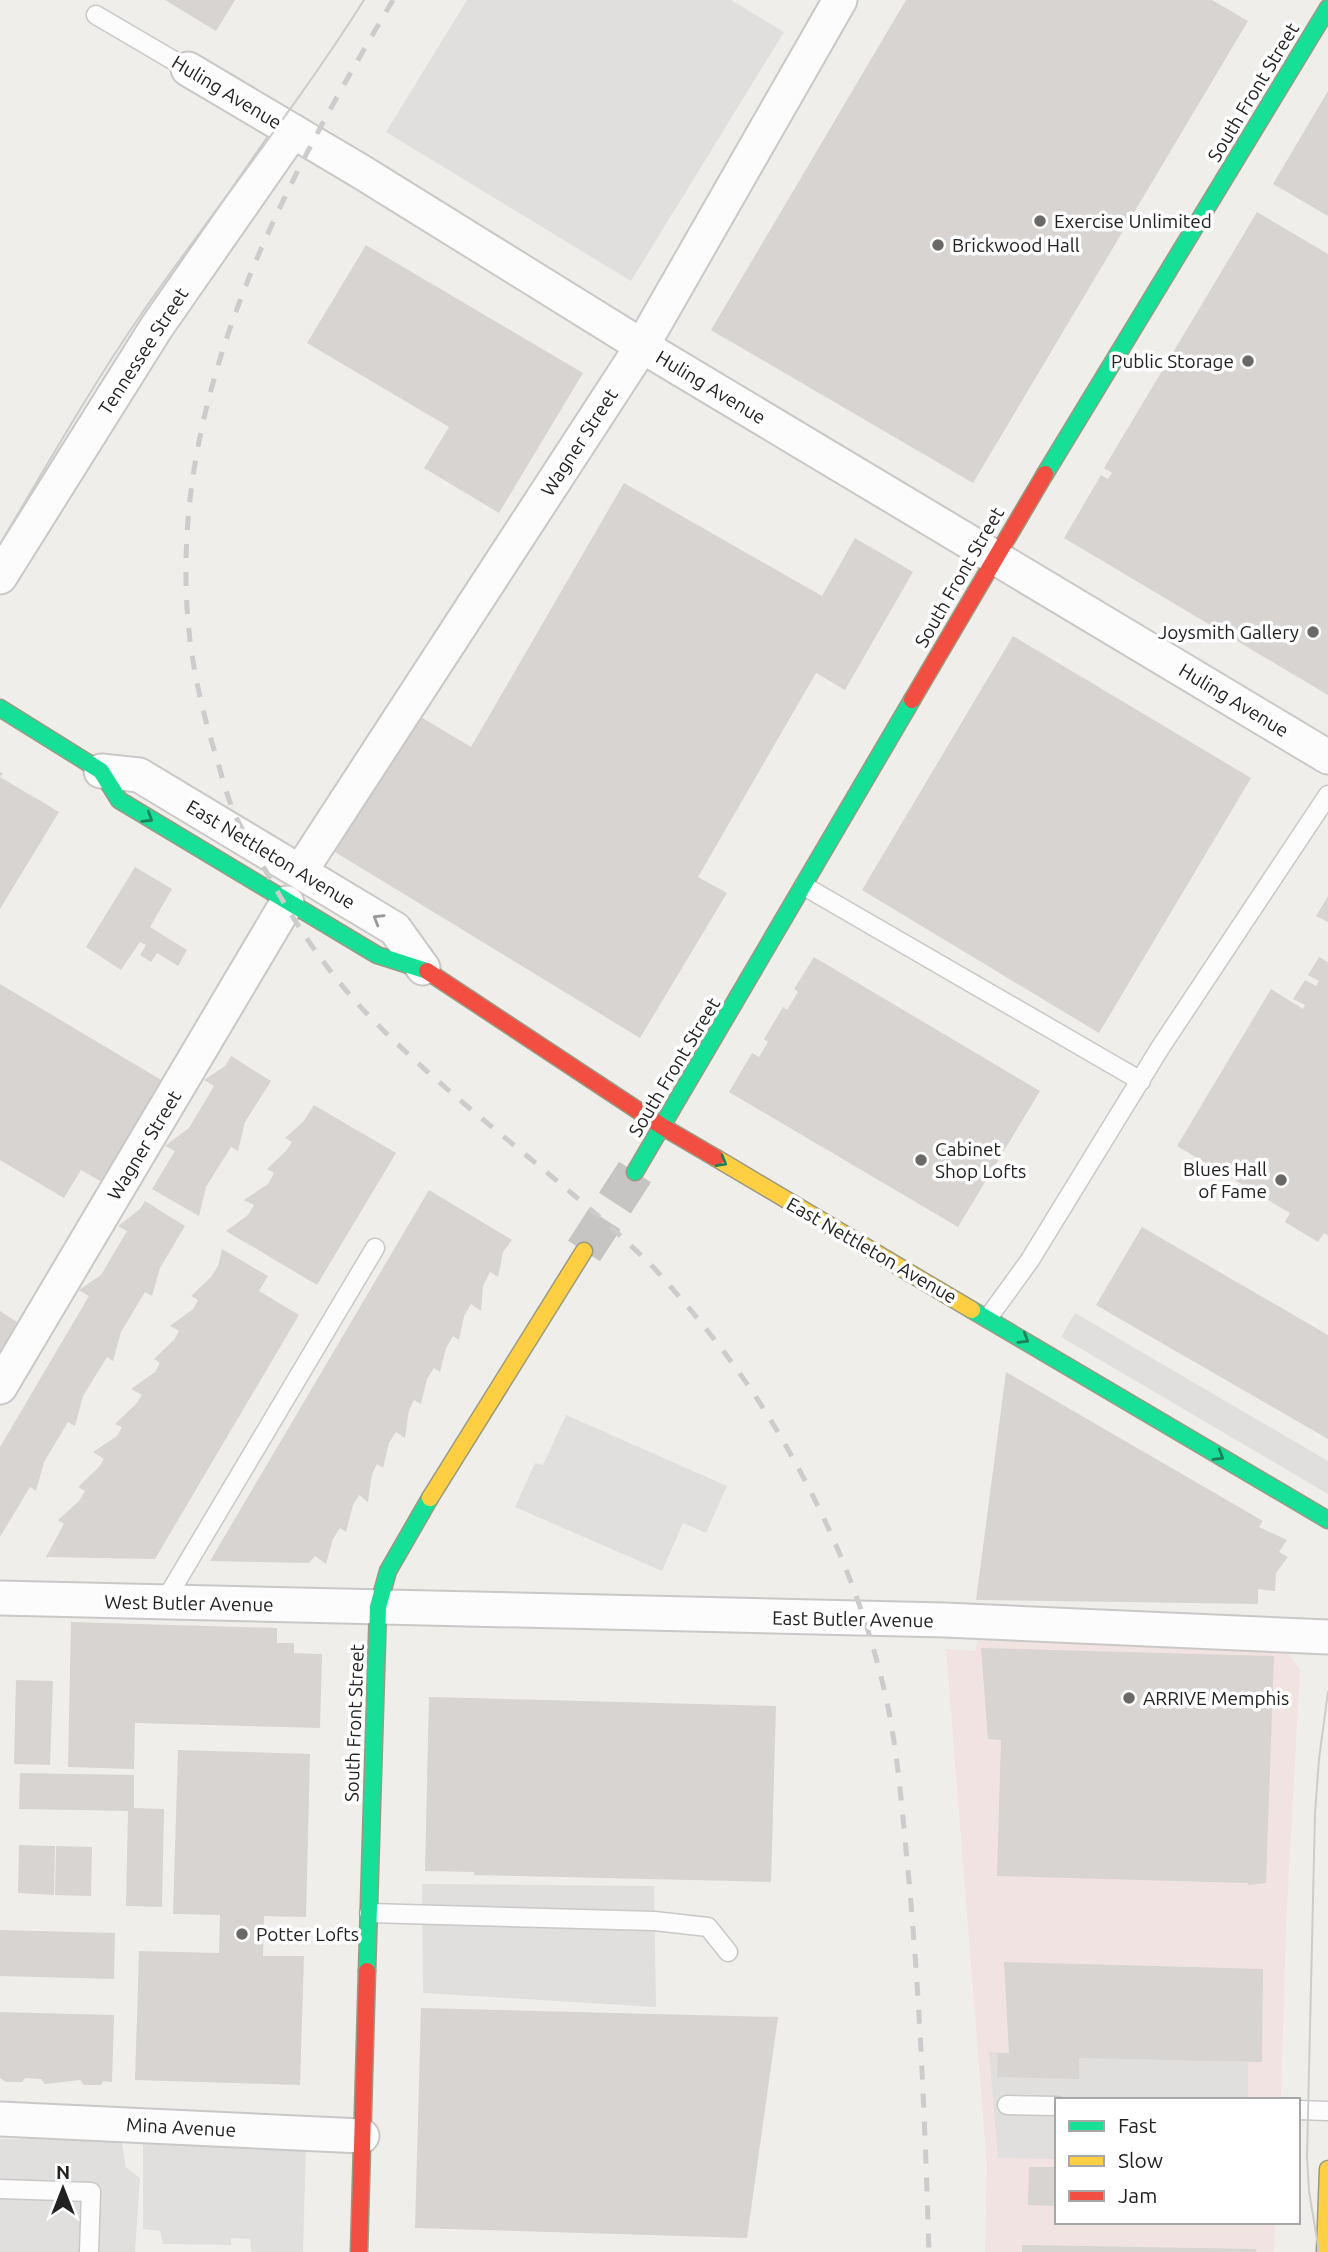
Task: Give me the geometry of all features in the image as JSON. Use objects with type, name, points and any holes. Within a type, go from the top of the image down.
[{"type":"main road","name":"South Front Street","points":[[635,1172],[995,556],[1328,8]]},
{"type":"main road","name":"East Nettleton Avenue","points":[[0,708],[101,771],[119,800],[377,955],[423,968],[663,1127],[1328,1520]]},
{"type":"main road","name":"South Front Street","points":[[359,2252],[378,1608],[388,1571],[411,1528],[584,1251]]},
{"type":"main road","points":[[1325,2252],[1328,2169]]},
{"type":"street","name":"Wagner Street","points":[[300,872],[642,346],[840,0]]},
{"type":"street","name":"Huling Avenue","points":[[188,69],[642,346],[1328,757]]},
{"type":"street","name":"Tennessee Street","points":[[0,577],[156,328],[293,131]]},
{"type":"street","name":"East Nettleton Avenue","points":[[101,771],[139,775],[395,929],[423,968]]},
{"type":"street","name":"Wagner Street","points":[[0,1387],[288,903]]},
{"type":"street","name":"West Butler Avenue","points":[[0,1598],[378,1608]]},
{"type":"street","name":"East Butler Avenue","points":[[378,1608],[945,1620],[1328,1637]]},
{"type":"street","name":"Mina Avenue","points":[[0,2119],[362,2136]]},
{"type":"lane","name":"Huling Avenue","points":[[96,15],[188,69]]},
{"type":"lane","points":[[988,1318],[1030,1260],[1160,1048],[1328,795]]},
{"type":"lane","points":[[804,886],[1141,1081]]},
{"type":"lane","points":[[163,1604],[376,1248]]},
{"type":"lane","points":[[369,1913],[654,1921],[708,1927],[728,1952]]},
{"type":"lane","points":[[1007,2105],[1055,2106]]},
{"type":"lane","points":[[1300,2110],[1328,2111]]},
{"type":"lane","points":[[0,2189],[91,2192],[89,2252]]},
{"type":"shaded area","points":[[467,0],[731,0],[784,32],[631,281],[386,132]]},
{"type":"shaded area","points":[[1075,1313],[1328,1461],[1328,1494],[1061,1337]]},
{"type":"shaded area","points":[[566,1415],[727,1486],[706,1533],[683,1523],[662,1571],[515,1507],[535,1463],[543,1465]]},
{"type":"shaded area","points":[[978,1640],[1259,1648],[1287,1652],[1300,1670],[1286,1927],[1281,2098],[1055,2098],[1055,2224],[1275,2224],[1274,2252],[985,2252],[987,2167],[946,1649],[975,1651]]},
{"type":"shaded area","points":[[422,1884],[654,1886],[656,2007],[423,1993]]},
{"type":"shaded area","points":[[989,2052],[1248,2062],[1248,2098],[1055,2098],[1055,2159],[998,2158]]},
{"type":"shaded area","points":[[143,2138],[306,2144],[303,2252],[251,2252],[250,2239],[231,2238],[231,2245],[163,2244],[160,2231],[143,2229]]},
{"type":"shaded area","points":[[0,2139],[121,2140],[126,2167],[140,2178],[135,2252],[0,2252]]},
{"type":"building","points":[[165,0],[235,0],[216,31]]},
{"type":"building","points":[[906,0],[1212,0],[1248,21],[973,483],[711,330]]},
{"type":"building","points":[[1328,91],[1328,216],[1273,184]]},
{"type":"building","name":"Public Storage","points":[[1257,212],[1328,254],[1328,695],[1064,538],[1101,475],[1108,479],[1112,473],[1104,468]]},
{"type":"building","points":[[366,245],[583,373],[499,513],[424,468],[449,427],[307,343]]},
{"type":"building","points":[[624,483],[822,596],[855,538],[913,572],[845,690],[816,673],[698,877],[727,893],[640,1038],[335,852],[419,716],[471,747]]},
{"type":"building","points":[[1013,636],[1251,778],[1099,1033],[862,890]]},
{"type":"building","points":[[0,777],[59,812],[0,909]]},
{"type":"building","points":[[135,867],[172,889],[150,927],[187,950],[178,966],[157,953],[151,962],[140,955],[146,945],[140,942],[121,970],[86,947]]},
{"type":"building","points":[[1328,896],[1328,922],[1316,916]]},
{"type":"building","name":"Cabinet Shop Lofts","points":[[814,957],[1040,1091],[958,1227],[729,1092],[752,1053],[759,1057],[768,1042],[764,1039],[783,1007],[787,1010],[798,992],[794,989]]},
{"type":"building","points":[[1319,957],[1328,962],[1328,1236],[1324,1233],[1318,1242],[1285,1222],[1290,1213],[1177,1146],[1271,989],[1303,1009],[1305,1005],[1293,999],[1305,980],[1316,986],[1319,981],[1308,975]]},
{"type":"building","points":[[0,984],[163,1081],[102,1182],[81,1170],[64,1198],[0,1160]]},
{"type":"building","points":[[231,1056],[271,1081],[245,1122],[238,1151],[231,1147],[206,1187],[199,1216],[152,1189],[175,1151],[165,1146],[189,1128],[214,1086],[204,1080],[225,1066]]},
{"type":"building","points":[[314,1105],[396,1153],[317,1285],[226,1231],[248,1215],[254,1205],[244,1200],[268,1184],[274,1173],[267,1169],[292,1142],[285,1138],[304,1121]]},
{"type":"building","points":[[429,1190],[512,1240],[503,1252],[498,1277],[490,1272],[483,1286],[481,1311],[471,1304],[464,1316],[459,1340],[453,1336],[446,1348],[440,1372],[434,1368],[427,1379],[421,1404],[414,1400],[409,1410],[405,1438],[396,1432],[389,1443],[383,1468],[377,1464],[372,1474],[368,1502],[359,1495],[353,1505],[346,1532],[340,1528],[333,1539],[326,1564],[315,1556],[309,1563],[210,1561]]},
{"type":"building","points":[[145,1201],[185,1226],[160,1268],[152,1296],[145,1292],[121,1332],[113,1361],[107,1357],[83,1396],[75,1426],[68,1422],[44,1462],[36,1491],[30,1487],[0,1537],[0,1447],[89,1296],[79,1290],[101,1275],[127,1231],[118,1226],[140,1209]]},
{"type":"building","points":[[1142,1227],[1328,1335],[1328,1439],[1096,1305]]},
{"type":"building","points":[[222,1249],[268,1276],[259,1291],[299,1315],[155,1559],[46,1557],[64,1524],[58,1520],[79,1501],[85,1491],[78,1487],[104,1459],[93,1452],[117,1436],[122,1427],[115,1424],[142,1395],[131,1389],[155,1372],[160,1363],[154,1359],[174,1340],[179,1331],[170,1326],[193,1309],[198,1300],[191,1296],[211,1277],[218,1266]]},
{"type":"building","points":[[0,1311],[17,1322],[0,1351]]},
{"type":"building","points":[[1006,1372],[1263,1521],[1259,1527],[1287,1540],[1279,1552],[1288,1557],[1276,1573],[1275,1591],[1258,1589],[1258,1604],[976,1600]]},
{"type":"building","points":[[71,1622],[277,1628],[277,1643],[294,1643],[294,1653],[322,1654],[320,1728],[135,1723],[134,1769],[68,1767]]},
{"type":"building","points":[[981,1648],[1274,1656],[1266,1883],[1248,1885],[997,1876],[1001,1740],[988,1739]]},
{"type":"building","points":[[16,1680],[53,1681],[50,1765],[14,1764]]},
{"type":"building","points":[[429,1697],[776,1706],[771,1882],[474,1875],[474,1872],[425,1871]]},
{"type":"building","name":"Potter Lofts","points":[[178,1750],[310,1754],[306,1917],[264,1916],[263,1956],[304,1956],[300,2085],[135,2080],[139,1951],[219,1953],[220,1915],[173,1914]]},
{"type":"building","points":[[20,1773],[134,1775],[134,1808],[164,1809],[162,1907],[126,1906],[128,1811],[19,1809]]},
{"type":"building","points":[[19,1845],[55,1846],[54,1895],[18,1893]]},
{"type":"building","points":[[56,1846],[92,1847],[91,1896],[55,1895]]},
{"type":"building","points":[[0,1930],[115,1933],[114,1979],[0,1976]]},
{"type":"building","points":[[1004,1962],[1263,1969],[1262,2062],[1079,2058],[1079,2079],[997,2077],[998,2053],[1009,2053]]},
{"type":"building","points":[[421,2008],[778,2017],[747,2238],[415,2228]]},
{"type":"building","points":[[0,2012],[114,2015],[112,2082],[84,2085],[80,2080],[45,2084],[41,2079],[25,2078],[22,2082],[6,2082],[0,2078]]},
{"type":"building","points":[[1029,2167],[1055,2167],[1055,2206],[1028,2205]]},
{"type":"building","points":[[1022,2245],[1257,2249],[1256,2252],[1022,2252]]},
{"type":"tunnel","points":[[584,1251],[635,1172]]},
{"type":"tram line","points":[[0,544],[123,341],[311,80],[364,0]]},
{"type":"tram line","points":[[1319,2252],[1309,2191],[1307,2157],[1315,1813],[1328,1692]]},
{"type":"railway","points":[[393,0],[313,141],[276,215],[244,290],[218,366],[198,445],[188,525],[187,607],[201,701],[237,820],[286,906],[329,970],[362,1009],[412,1058],[582,1202],[661,1276],[734,1365],[779,1434],[813,1496],[842,1560],[866,1626],[885,1693],[896,1758],[916,1965],[929,2252]]},
{"type":"traffic: fast","points":[[1045,474],[1328,8]]},
{"type":"traffic: fast","points":[[635,1172],[912,700]]},
{"type":"traffic: fast","points":[[0,708],[101,771],[119,800],[377,955],[427,971]]},
{"type":"traffic: fast","points":[[972,1310],[1328,1520]]},
{"type":"traffic: fast","points":[[367,1971],[378,1607],[388,1571],[430,1498]]},
{"type":"traffic: slow","points":[[716,1158],[972,1310]]},
{"type":"traffic: slow","points":[[430,1498],[584,1251]]},
{"type":"traffic: slow","points":[[1325,2252],[1328,2169]]},
{"type":"traffic: jam","points":[[912,700],[1045,474]]},
{"type":"traffic: jam","points":[[427,971],[663,1127],[716,1158]]},
{"type":"traffic: jam","points":[[359,2252],[367,1971]]},
{"type":"place","name":"Exercise Unlimited","points":[[1040,221]]},
{"type":"place","name":"Brickwood Hall","points":[[938,245]]},
{"type":"place","name":"Public Storage","points":[[1248,361]]},
{"type":"place","name":"Joysmith Gallery","points":[[1313,632]]},
{"type":"place","name":"Cabinet Shop Lofts","points":[[921,1160]]},
{"type":"place","name":"Blues Hall of Fame","points":[[1281,1180]]},
{"type":"place","name":"ARRIVE Memphis","points":[[1129,1698]]},
{"type":"place","name":"Potter Lofts","points":[[242,1934]]}]
